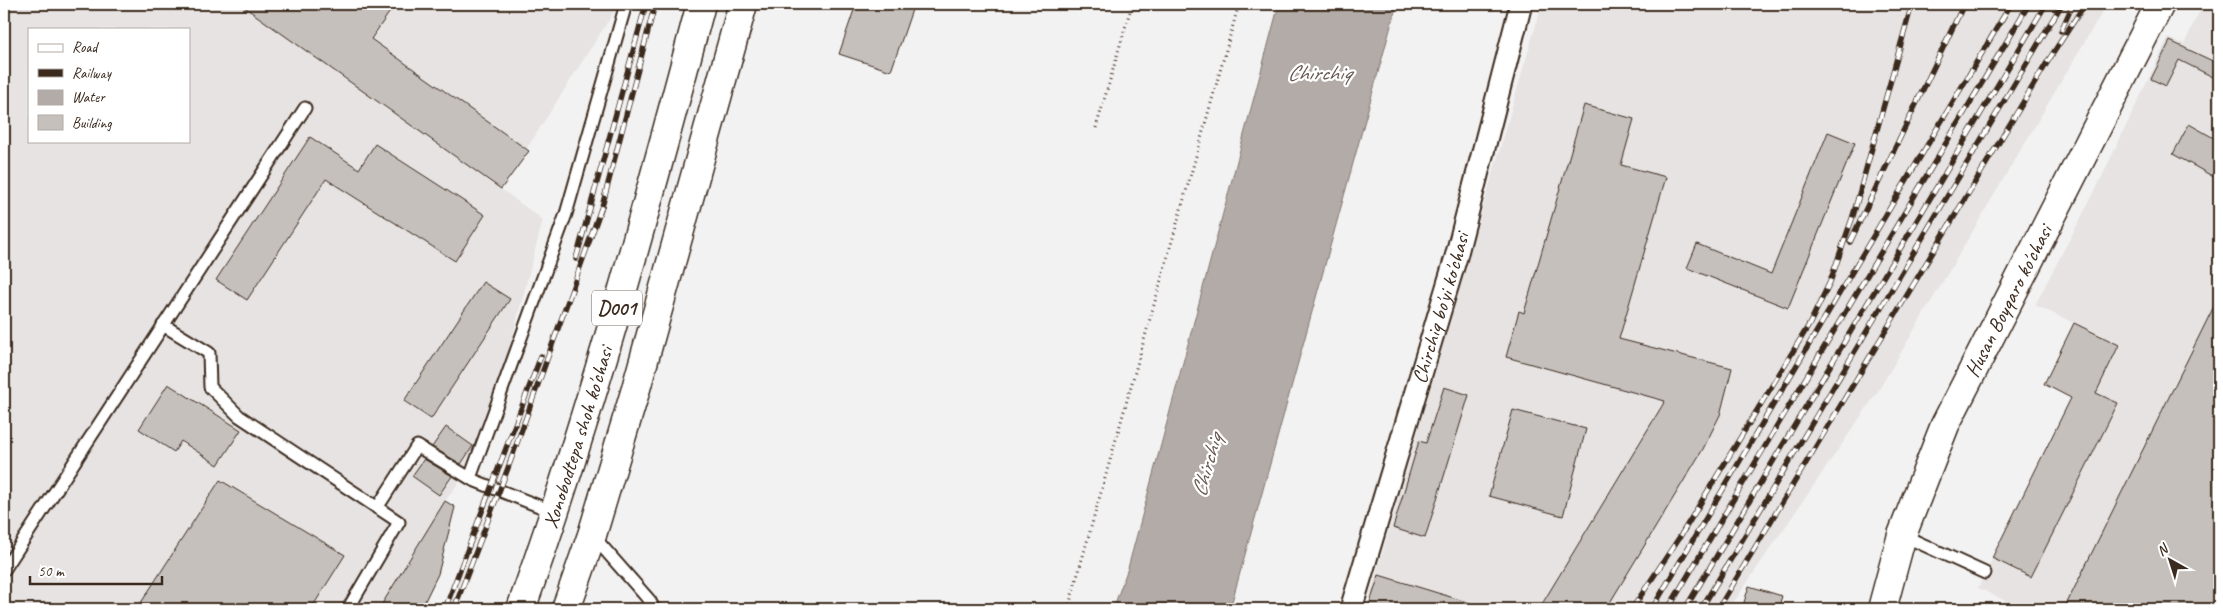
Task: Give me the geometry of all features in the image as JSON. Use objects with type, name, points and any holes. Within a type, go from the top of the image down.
[{"type":"main road","name":"Xonobodtepa shoh ko'chasi","points":[[521,609],[556,513],[593,392],[645,212],[701,4]]},
{"type":"main road","name":"Xonobodtepa shoh ko'chasi","points":[[566,609],[592,535],[646,355],[743,4]]},
{"type":"main road","name":"Husan Boyqaro ko'chasi","points":[[1864,609],[1893,532],[1931,416],[2140,4]]},
{"type":"main road","name":"Husan Boyqaro ko'chasi","points":[[1882,609],[1893,532],[1945,424],[2160,4]]},
{"type":"street","name":"Chirchiq bo'yi ko'chasi","points":[[1351,609],[1456,258],[1521,4]]},
{"type":"lane","points":[[470,478],[566,214],[626,4]]},
{"type":"lane","points":[[4,570],[305,108]]},
{"type":"lane","points":[[163,325],[209,353],[210,387],[238,416],[399,522],[348,609]]},
{"type":"lane","points":[[378,508],[417,446],[470,478],[556,513]]},
{"type":"lane","points":[[1893,532],[1985,573]]},
{"type":"lane","points":[[592,535],[650,601],[654,609]]},
{"type":"path","points":[[1096,128],[1132,4]]},
{"type":"path","points":[[1068,609],[1238,4]]},
{"type":"shaded area","points":[[4,4],[619,4],[501,189],[543,220],[483,449],[445,501],[455,507],[438,574],[421,609],[4,609]]},
{"type":"shaded area","points":[[1542,4],[2107,4],[1877,393],[1729,609],[1366,609]]},
{"type":"shaded area","points":[[2203,4],[2219,4],[2219,609],[2023,609],[1978,588],[2071,398],[2044,384],[2074,323],[2035,305],[2097,187],[2168,38],[2184,44]]},
{"type":"water","name":"Chirchiq","points":[[1279,4],[1397,4],[1230,609],[1113,609],[1128,568]]},
{"type":"building","points":[[240,4],[381,4],[391,10],[371,39],[529,151],[501,189]]},
{"type":"building","points":[[856,4],[914,4],[891,71],[839,54]]},
{"type":"building","points":[[2170,41],[2219,64],[2219,80],[2179,60],[2166,86],[2151,79]]},
{"type":"building","points":[[1584,105],[1634,119],[1621,165],[1666,177],[1619,339],[1732,368],[1720,415],[1703,449],[1606,609],[1539,609],[1665,401],[1506,357],[1519,311],[1524,313]]},
{"type":"building","points":[[2189,124],[2219,141],[2219,180],[2173,154]]},
{"type":"building","points":[[1828,132],[1855,143],[1788,308],[1687,268],[1697,244],[1771,274]]},
{"type":"building","points":[[310,137],[359,169],[375,144],[485,215],[455,261],[326,179],[247,300],[216,280]]},
{"type":"building","points":[[483,282],[510,299],[431,419],[404,401]]},
{"type":"building","points":[[2219,296],[2219,609],[2064,609]]},
{"type":"building","points":[[2074,323],[2119,345],[2096,393],[2118,403],[2031,577],[1992,558],[2071,398],[2044,384]]},
{"type":"building","points":[[168,384],[241,430],[218,465],[181,441],[174,452],[139,429]]},
{"type":"building","points":[[1444,387],[1469,395],[1425,538],[1393,528],[1419,441],[1426,443]]},
{"type":"building","points":[[1513,410],[1586,429],[1563,516],[1489,496]]},
{"type":"building","points":[[446,427],[473,446],[461,464],[432,447]]},
{"type":"building","points":[[424,459],[452,476],[439,495],[412,476]]},
{"type":"building","points":[[220,480],[345,555],[311,609],[137,609]]},
{"type":"building","points":[[445,501],[455,507],[438,574],[421,609],[379,609]]},
{"type":"building","points":[[1379,575],[1480,606],[1479,609],[1368,609]]},
{"type":"building","points":[[1749,586],[1782,596],[1778,609],[1742,609]]},
{"type":"railway","points":[[576,259],[646,4]]},
{"type":"railway","points":[[454,609],[508,468],[603,203],[655,4]]},
{"type":"railway","points":[[1632,609],[1681,535],[1809,325],[1830,282],[1853,216],[1912,4]]},
{"type":"railway","points":[[1850,242],[1964,4]]},
{"type":"railway","points":[[1652,609],[2011,4]]},
{"type":"railway","points":[[1668,609],[2029,4]]},
{"type":"railway","points":[[1685,609],[2046,4]]},
{"type":"railway","points":[[1701,609],[2062,4]]},
{"type":"railway","points":[[2061,31],[2073,4]]},
{"type":"railway","points":[[1718,609],[2048,61],[2085,4]]},
{"type":"railway","points":[[445,609],[541,356]]}]
